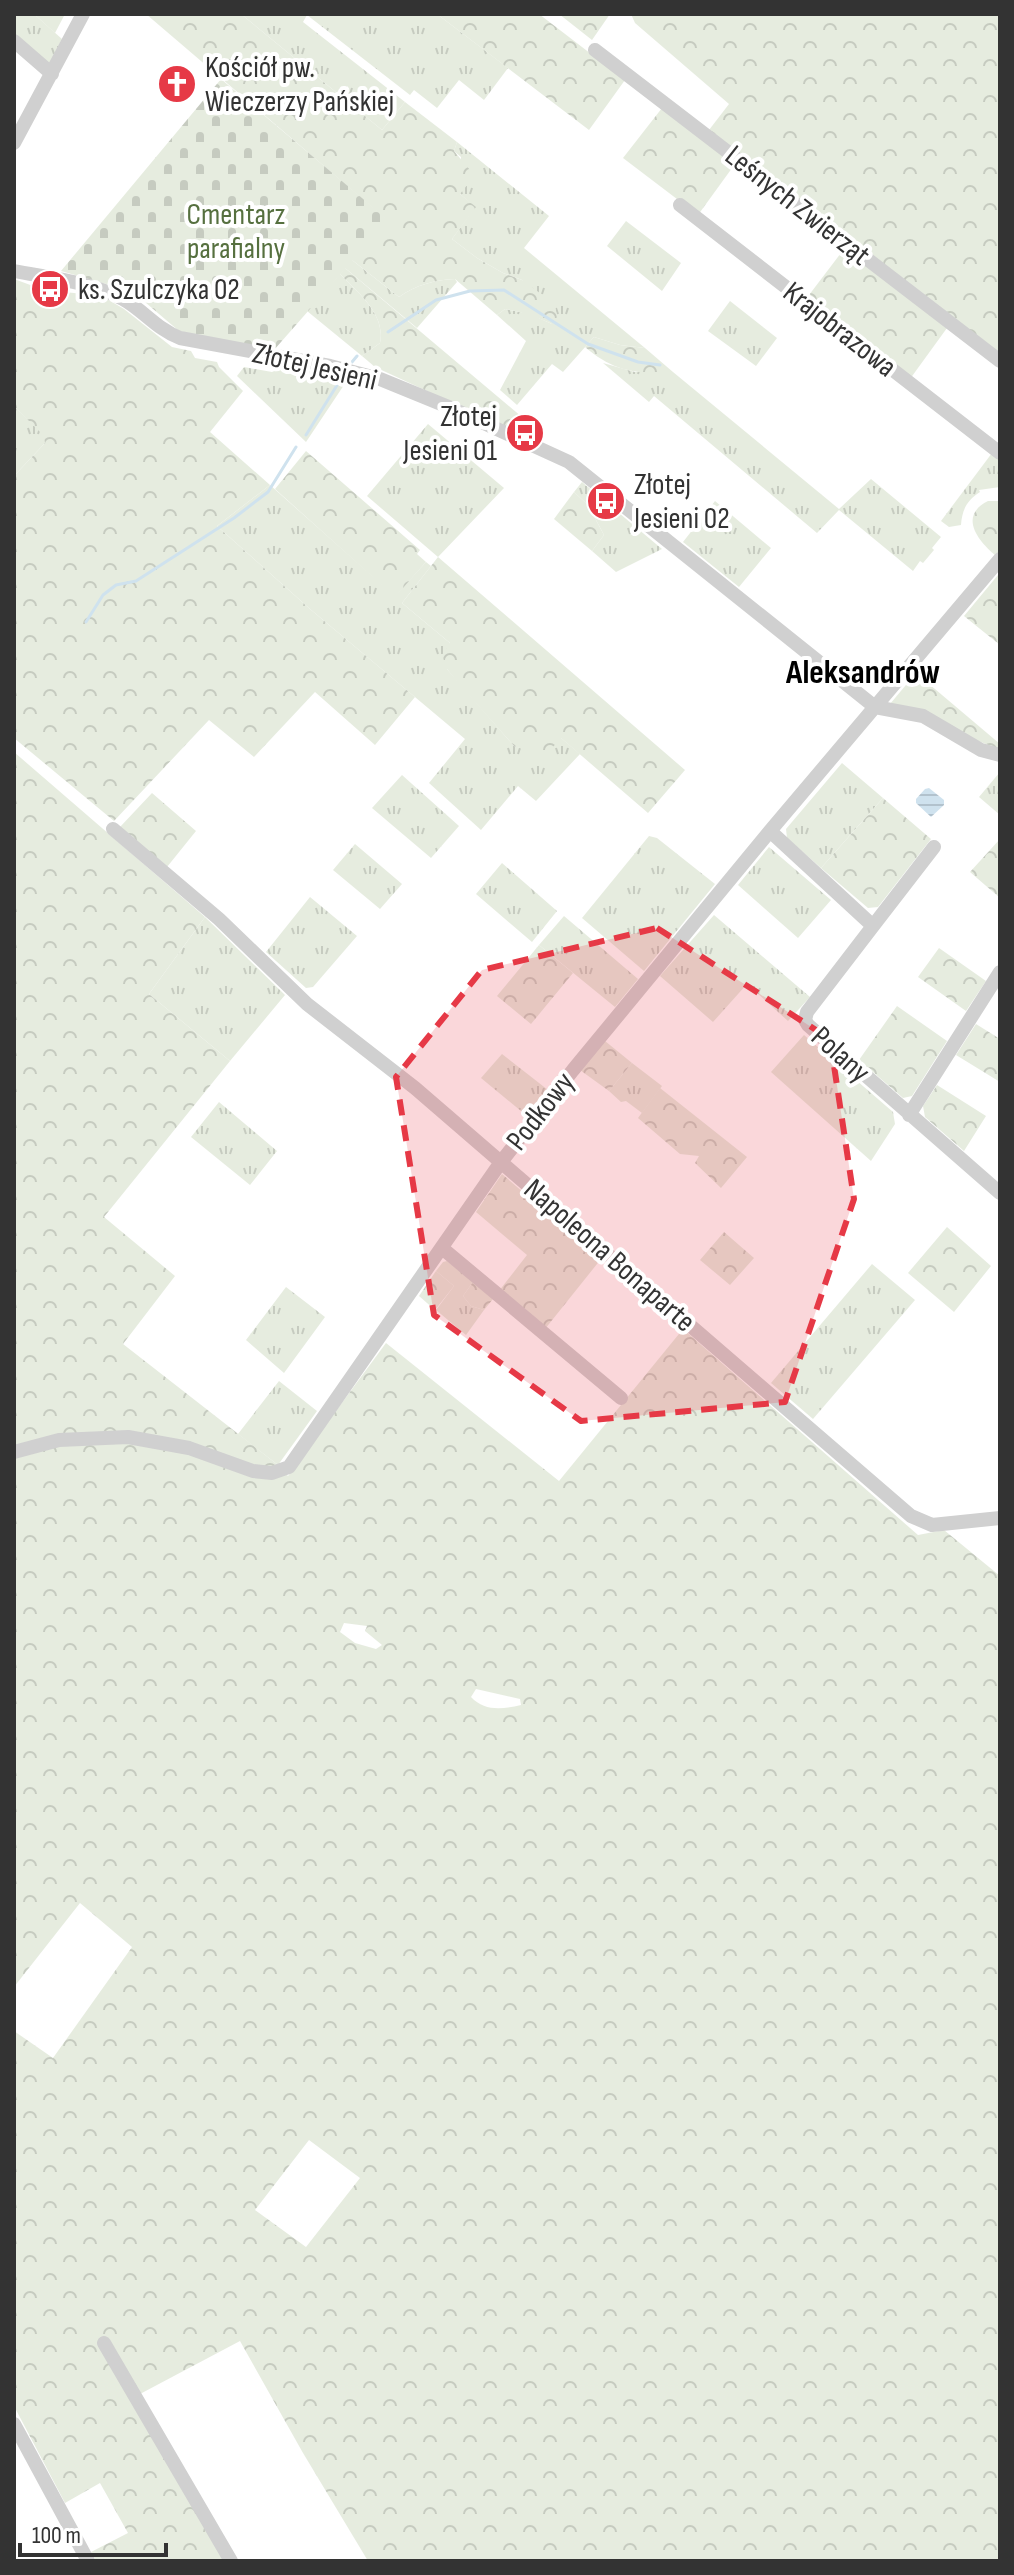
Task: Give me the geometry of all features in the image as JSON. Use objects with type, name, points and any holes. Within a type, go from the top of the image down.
[{"type":"street","points":[[14,143],[83,14]]},
{"type":"street","points":[[14,41],[52,74]]},
{"type":"street","name":"Leśnych Zwierząt","points":[[595,50],[1000,361]]},
{"type":"street","name":"Krajobrazowa","points":[[680,205],[1000,453]]},
{"type":"street","name":"Złotej Jesieni","points":[[14,271],[111,294],[180,338],[330,366],[400,386],[569,462],[875,707],[923,716],[981,750],[1000,755]]},
{"type":"street","name":"Podkowy","points":[[14,1452],[59,1440],[128,1437],[189,1448],[253,1471],[272,1473],[289,1467],[501,1162],[573,1070],[1000,559]]},
{"type":"street","name":"Napoleona Bonaparte","points":[[113,829],[219,919],[307,1004],[415,1088],[911,1516],[926,1524],[942,1525],[1000,1518]]},
{"type":"street","points":[[770,831],[873,926],[934,847]]},
{"type":"street","name":"Polany","points":[[873,926],[807,1012],[805,1020],[1000,1193]]},
{"type":"street","points":[[909,1115],[1000,972]]},
{"type":"street","points":[[442,1248],[621,1398]]},
{"type":"street","points":[[104,2343],[231,2561]]},
{"type":"street","points":[[14,2424],[88,2561]]},
{"type":"highlighted area","points":[[657,928],[830,1039],[854,1199],[785,1402],[581,1421],[434,1315],[396,1077],[482,970]]},
{"type":"green space","points":[[14,14],[34,14],[62,39],[49,65],[14,35]]},
{"type":"green space","points":[[34,14],[65,14],[55,33]]},
{"type":"green space","points":[[146,14],[241,14],[382,130],[405,102],[457,142],[454,151],[470,170],[472,179],[460,194],[476,207],[452,239],[477,258],[522,280],[555,304],[557,317],[552,324],[505,309],[497,315],[455,279],[426,284],[399,297],[352,260],[387,220]]},
{"type":"green space","points":[[241,14],[437,14],[508,68],[484,100],[459,80],[437,108],[414,90],[410,95],[307,15],[303,22],[405,102],[382,130]]},
{"type":"green space","points":[[437,14],[539,14],[625,80],[589,130]]},
{"type":"green space","points":[[559,14],[610,14],[592,40]]},
{"type":"green space","points":[[631,14],[1000,14],[1000,353],[709,130],[729,104],[635,23]]},
{"type":"green space","name":"Cmentarz parafialny","points":[[221,79],[388,220],[274,350],[179,331],[139,297],[135,299],[120,288],[61,271]]},
{"type":"green space","points":[[662,108],[735,164],[698,215],[623,158]]},
{"type":"green space","points":[[457,142],[549,216],[524,248],[645,348],[594,337],[563,372],[552,364],[517,405],[500,390],[526,341],[497,315],[505,309],[530,314],[552,324],[522,280],[477,258],[452,239],[475,207],[460,194],[461,157],[454,151]]},
{"type":"green space","points":[[626,221],[681,263],[662,291],[607,246]]},
{"type":"green space","points":[[844,249],[947,328],[910,379],[806,299]]},
{"type":"green space","points":[[352,260],[399,297],[433,282],[455,279],[457,282],[417,328],[345,268]]},
{"type":"green space","points":[[345,268],[535,428],[541,439],[513,427],[511,430],[375,367],[362,356],[380,343],[381,332],[375,313],[340,274]]},
{"type":"green space","points":[[340,274],[369,305],[379,323],[380,343],[362,356],[307,311]]},
{"type":"green space","points":[[14,279],[44,290],[107,299],[172,347],[191,351],[195,358],[217,362],[243,391],[210,432],[270,485],[217,526],[415,697],[375,745],[315,692],[254,757],[209,720],[114,821],[14,738],[14,476],[45,443],[44,436],[14,406]]},
{"type":"green space","points":[[730,301],[777,338],[756,366],[708,331]]},
{"type":"green space","points":[[594,337],[645,348],[673,372],[637,372],[616,366],[585,347]]},
{"type":"green space","points":[[603,363],[635,372],[673,372],[839,509],[871,479],[941,537],[932,548],[934,550],[913,571],[839,510],[817,533],[654,396],[649,402]]},
{"type":"green space","points":[[286,366],[348,379],[306,442],[237,376],[244,367],[272,372]]},
{"type":"green space","points":[[14,406],[45,436],[45,443],[14,476]]},
{"type":"green space","points":[[428,424],[504,488],[438,557],[367,496]]},
{"type":"green space","points":[[306,451],[420,550],[417,554],[426,562],[395,597],[275,489]]},
{"type":"green space","points":[[992,453],[1000,459],[1000,487],[979,490],[966,506],[961,525],[949,527],[941,521]]},
{"type":"green space","points":[[582,482],[662,549],[616,572],[592,551],[604,535],[588,505],[574,492]]},
{"type":"green space","points":[[270,485],[395,596],[426,562],[431,566],[402,603],[450,643],[447,669],[514,746],[528,750],[560,737],[580,754],[536,801],[518,786],[481,830],[429,783],[465,739],[217,526]]},
{"type":"green space","points":[[574,492],[588,505],[604,535],[592,551],[554,519]]},
{"type":"green space","points":[[715,501],[771,548],[739,587],[683,542]]},
{"type":"green space","points":[[988,501],[1000,501],[1000,551],[996,556],[974,528],[974,514]]},
{"type":"green space","points":[[438,557],[685,770],[648,813],[561,738],[544,757],[514,746],[459,684],[447,669],[442,655],[450,643],[402,603]]},
{"type":"green space","points":[[1000,576],[1000,645],[964,616]]},
{"type":"green space","points":[[916,673],[1000,744],[1000,750],[890,704]]},
{"type":"green space","points":[[14,752],[205,917],[149,994],[230,1061],[104,1217],[175,1276],[123,1344],[288,1476],[386,1343],[559,1481],[683,1329],[918,1535],[944,1530],[1000,1576],[1000,2561],[368,2561],[240,2341],[140,2394],[231,2561],[96,2561],[91,2552],[128,2533],[100,2483],[65,2503],[14,2406],[14,2031],[53,2058],[132,1947],[80,1903],[14,1987]],"holes":[[[344,1623],[367,1626],[365,1631],[382,1645],[376,1649],[355,1643],[340,1632]],[[476,1689],[520,1699],[521,1705],[488,1707],[471,1697]],[[309,2140],[360,2178],[306,2247],[255,2210]]]},
{"type":"green space","points":[[842,763],[883,798],[821,868],[787,838],[786,829]]},
{"type":"green space","points":[[1000,772],[1000,815],[979,797]]},
{"type":"green space","points":[[402,775],[459,826],[431,858],[372,808]]},
{"type":"green space","points":[[152,793],[196,831],[167,867],[120,827]]},
{"type":"green space","points":[[883,798],[931,839],[878,907],[868,908],[821,868]]},
{"type":"green space","points":[[649,836],[657,838],[715,884],[644,971],[582,918]]},
{"type":"green space","points":[[1000,839],[1000,898],[970,872]]},
{"type":"green space","points":[[355,844],[402,884],[380,909],[333,870]]},
{"type":"green space","points":[[769,847],[831,900],[798,938],[738,885]]},
{"type":"green space","points":[[502,863],[557,911],[532,942],[476,894]]},
{"type":"green space","points":[[310,897],[357,936],[313,987],[306,988],[266,952]]},
{"type":"green space","points":[[714,915],[810,997],[788,1021],[747,984],[713,1022],[660,976]]},
{"type":"green space","points":[[564,916],[638,979],[615,1007],[539,945]]},
{"type":"green space","points":[[205,917],[285,995],[230,1061],[149,994]]},
{"type":"green space","points":[[539,945],[573,973],[531,1024],[497,996]]},
{"type":"green space","points":[[939,948],[986,981],[966,1011],[918,977]]},
{"type":"green space","points":[[897,1006],[947,1041],[912,1096],[903,1098],[859,1060]]},
{"type":"green space","points":[[976,1024],[1000,1039],[1000,1082],[956,1055]]},
{"type":"green space","points":[[804,1035],[893,1112],[895,1124],[871,1161],[771,1072]]},
{"type":"green space","points":[[605,1041],[632,1063],[609,1091],[580,1070]]},
{"type":"green space","points":[[502,1054],[548,1090],[527,1116],[481,1078]]},
{"type":"green space","points":[[632,1063],[662,1086],[642,1113],[626,1101],[621,1102],[609,1091]]},
{"type":"green space","points":[[937,1085],[986,1116],[964,1151],[925,1117],[923,1106]]},
{"type":"green space","points":[[660,1088],[747,1157],[721,1188],[695,1163],[699,1156],[680,1154],[638,1118]]},
{"type":"green space","points":[[219,1102],[277,1151],[250,1185],[191,1137]]},
{"type":"green space","points":[[502,1174],[601,1259],[545,1329],[499,1291],[527,1255],[476,1212]]},
{"type":"green space","points":[[947,1227],[991,1266],[954,1312],[908,1273]]},
{"type":"green space","points":[[724,1232],[754,1258],[730,1285],[700,1260]]},
{"type":"green space","points":[[447,1261],[473,1282],[463,1296],[471,1306],[484,1310],[466,1335],[436,1310],[454,1286],[436,1271]]},
{"type":"green space","points":[[872,1264],[915,1300],[813,1419],[771,1383]]},
{"type":"green space","points":[[436,1271],[454,1286],[435,1310],[419,1296]]},
{"type":"green space","points":[[473,1282],[493,1299],[484,1310],[471,1306],[463,1296]]},
{"type":"green space","points":[[286,1287],[325,1317],[284,1373],[246,1340]]},
{"type":"green space","points":[[279,1381],[317,1411],[278,1465],[238,1434]]},
{"type":"water","points":[[929,788],[944,800],[944,805],[931,817],[916,803],[916,799]]},
{"type":"waterway","points":[[388,332],[436,300],[470,291],[504,290],[588,344],[638,362],[660,365]]},
{"type":"waterway","points":[[352,362],[357,356]]},
{"type":"waterway","points":[[306,435],[339,382]]},
{"type":"waterway","points":[[86,622],[103,595],[116,585],[136,581],[234,518],[268,492],[296,447]]},
{"type":"place","name":"Kościół pw. Wieczerzy Pańskiej","points":[[177,84]]},
{"type":"place","name":"ks. Szulczyka 02","points":[[50,289]]},
{"type":"place","name":"Złotej Jesieni 01","points":[[525,433]]},
{"type":"place","name":"Złotej Jesieni 02","points":[[606,501]]},
{"type":"district","name":"Aleksandrów","points":[[863,671]]}]
